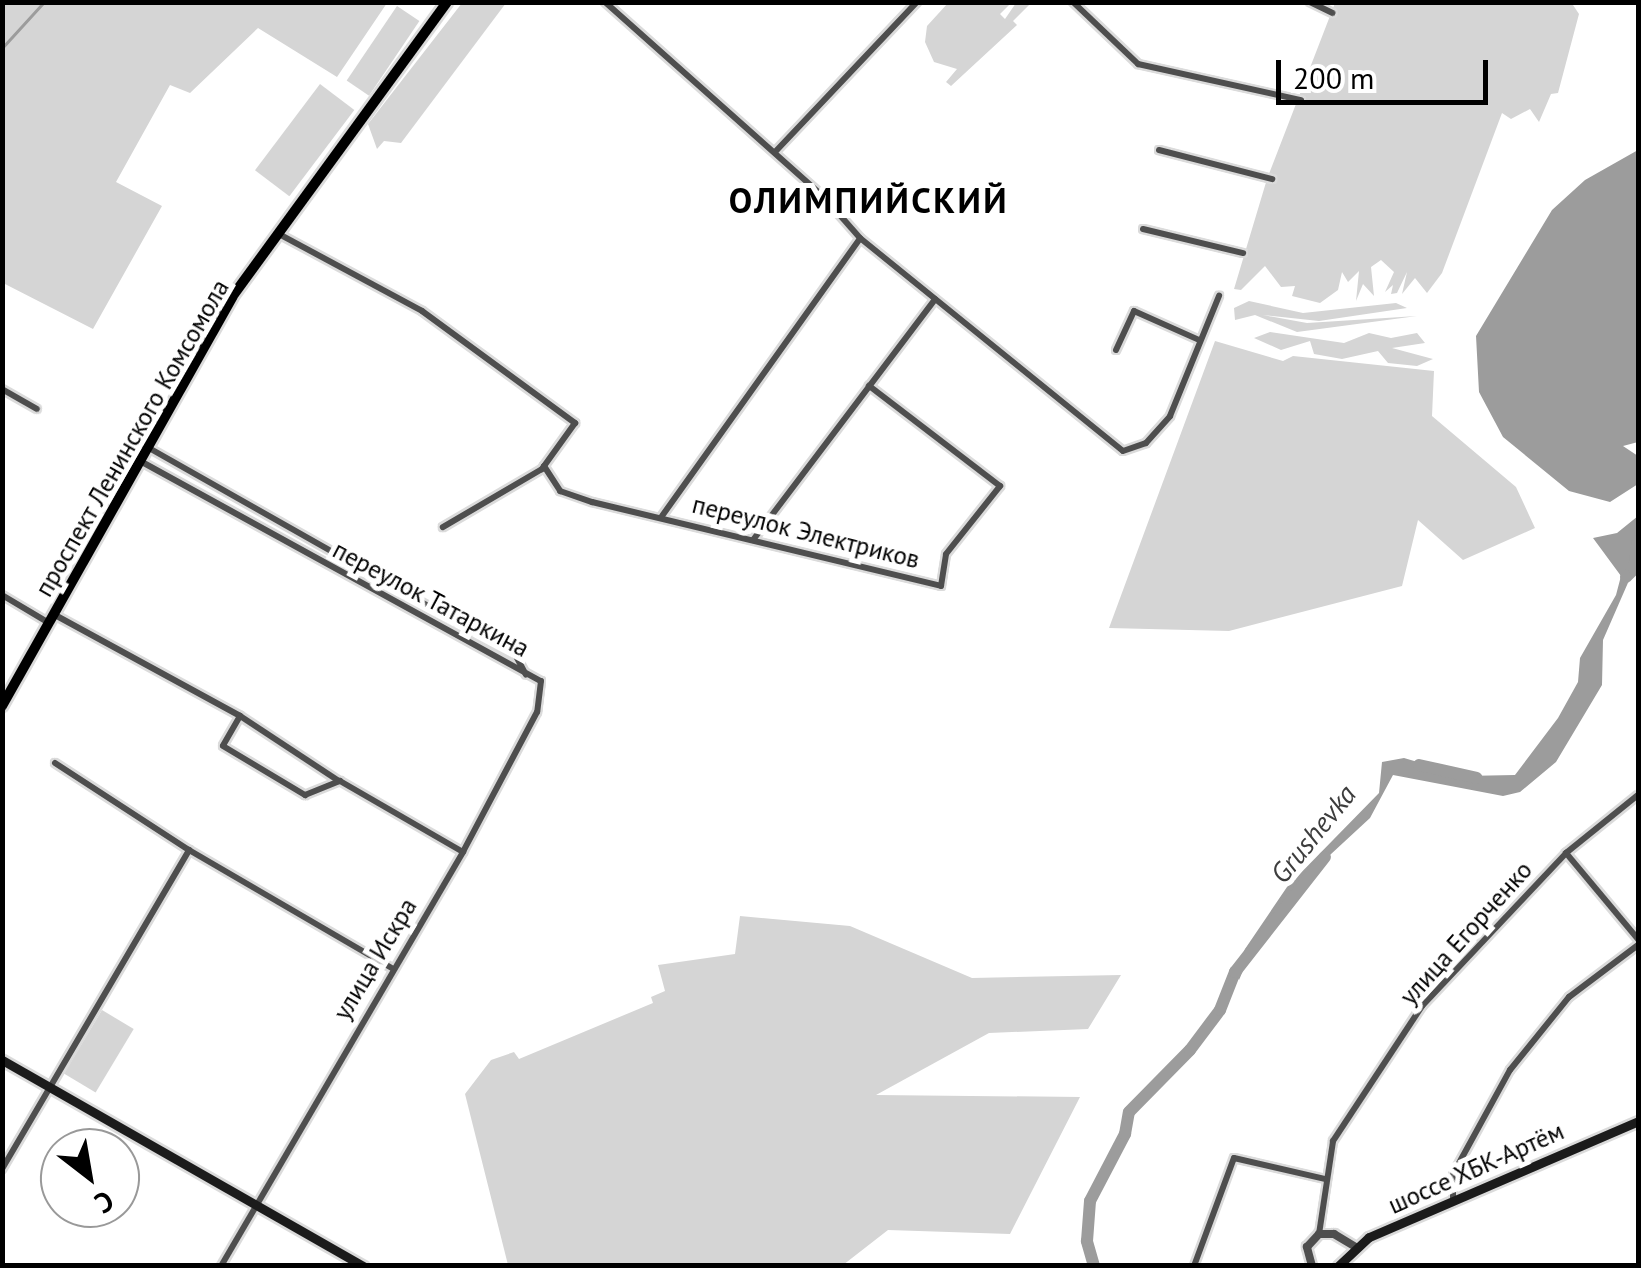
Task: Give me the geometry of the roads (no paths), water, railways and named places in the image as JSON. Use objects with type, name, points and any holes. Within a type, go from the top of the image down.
[{"type":"main road","name":"проспект Ленинского Комсомола","points":[[2,706],[142,462],[216,323],[447,2]]},
{"type":"main road","points":[[2,1060],[257,1205],[347,1262],[363,1266]]},
{"type":"main road","name":"шоссе ХБК-Артём","points":[[1338,1266],[1356,1247],[1453,1200],[1638,1121]]},
{"type":"street","points":[[606,2],[775,152],[860,238],[1123,451],[1134,451],[1170,416],[1219,296]]},
{"type":"street","points":[[775,152],[917,2]]},
{"type":"street","points":[[1073,2],[1138,64],[1301,100]]},
{"type":"street","points":[[1310,2],[1333,13]]},
{"type":"street","points":[[1159,150],[1272,179]]},
{"type":"street","points":[[1143,229],[1243,253]]},
{"type":"street","points":[[278,234],[422,311],[569,417],[576,429],[544,466],[442,526]]},
{"type":"street","points":[[662,516],[860,238]]},
{"type":"street","points":[[753,540],[935,299]]},
{"type":"street","points":[[1116,350],[1134,311],[1199,340]]},
{"type":"street","name":"переулок Электриков","points":[[544,466],[560,491],[941,586],[946,554],[1000,486],[869,386]]},
{"type":"street","points":[[2,389],[37,409]]},
{"type":"street","name":"переулок Татаркина","points":[[149,448],[516,656],[527,676]]},
{"type":"street","name":"переулок Татаркина","points":[[142,462],[527,676]]},
{"type":"street","points":[[2,595],[240,716],[340,781],[463,852]]},
{"type":"street","name":"улица Искра","points":[[222,1266],[392,968],[463,852],[537,712],[541,682],[527,676]]},
{"type":"street","points":[[240,716],[222,746],[305,795],[340,781]]},
{"type":"street","points":[[55,763],[189,850],[392,968]]},
{"type":"street","name":"улица Егорченко","points":[[1319,1234],[1334,1142],[1422,1006],[1566,853],[1638,795]]},
{"type":"street","points":[[2,1168],[189,850]]},
{"type":"street","points":[[1453,1200],[1453,1174],[1510,1070],[1569,997],[1638,942],[1566,853]]},
{"type":"street","points":[[1194,1266],[1234,1158],[1325,1179]]},
{"type":"street","points":[[1312,1266],[1307,1250],[1319,1234],[1331,1233],[1356,1247]]},
{"type":"waterway","points":[[2,48],[44,2]]},
{"type":"waterway","name":"Grushevka","points":[[1626,577],[1634,569],[1638,541]]},
{"type":"waterway","name":"Grushevka","points":[[1419,765],[1477,778]]},
{"type":"waterway","name":"Grushevka","points":[[1094,1266],[1087,1241],[1090,1201],[1125,1134],[1129,1112],[1190,1050],[1220,1010],[1235,972],[1325,857]]},
{"type":"district","name":"ОЛИМПИЙСКИЙ","points":[[869,200]]}]
